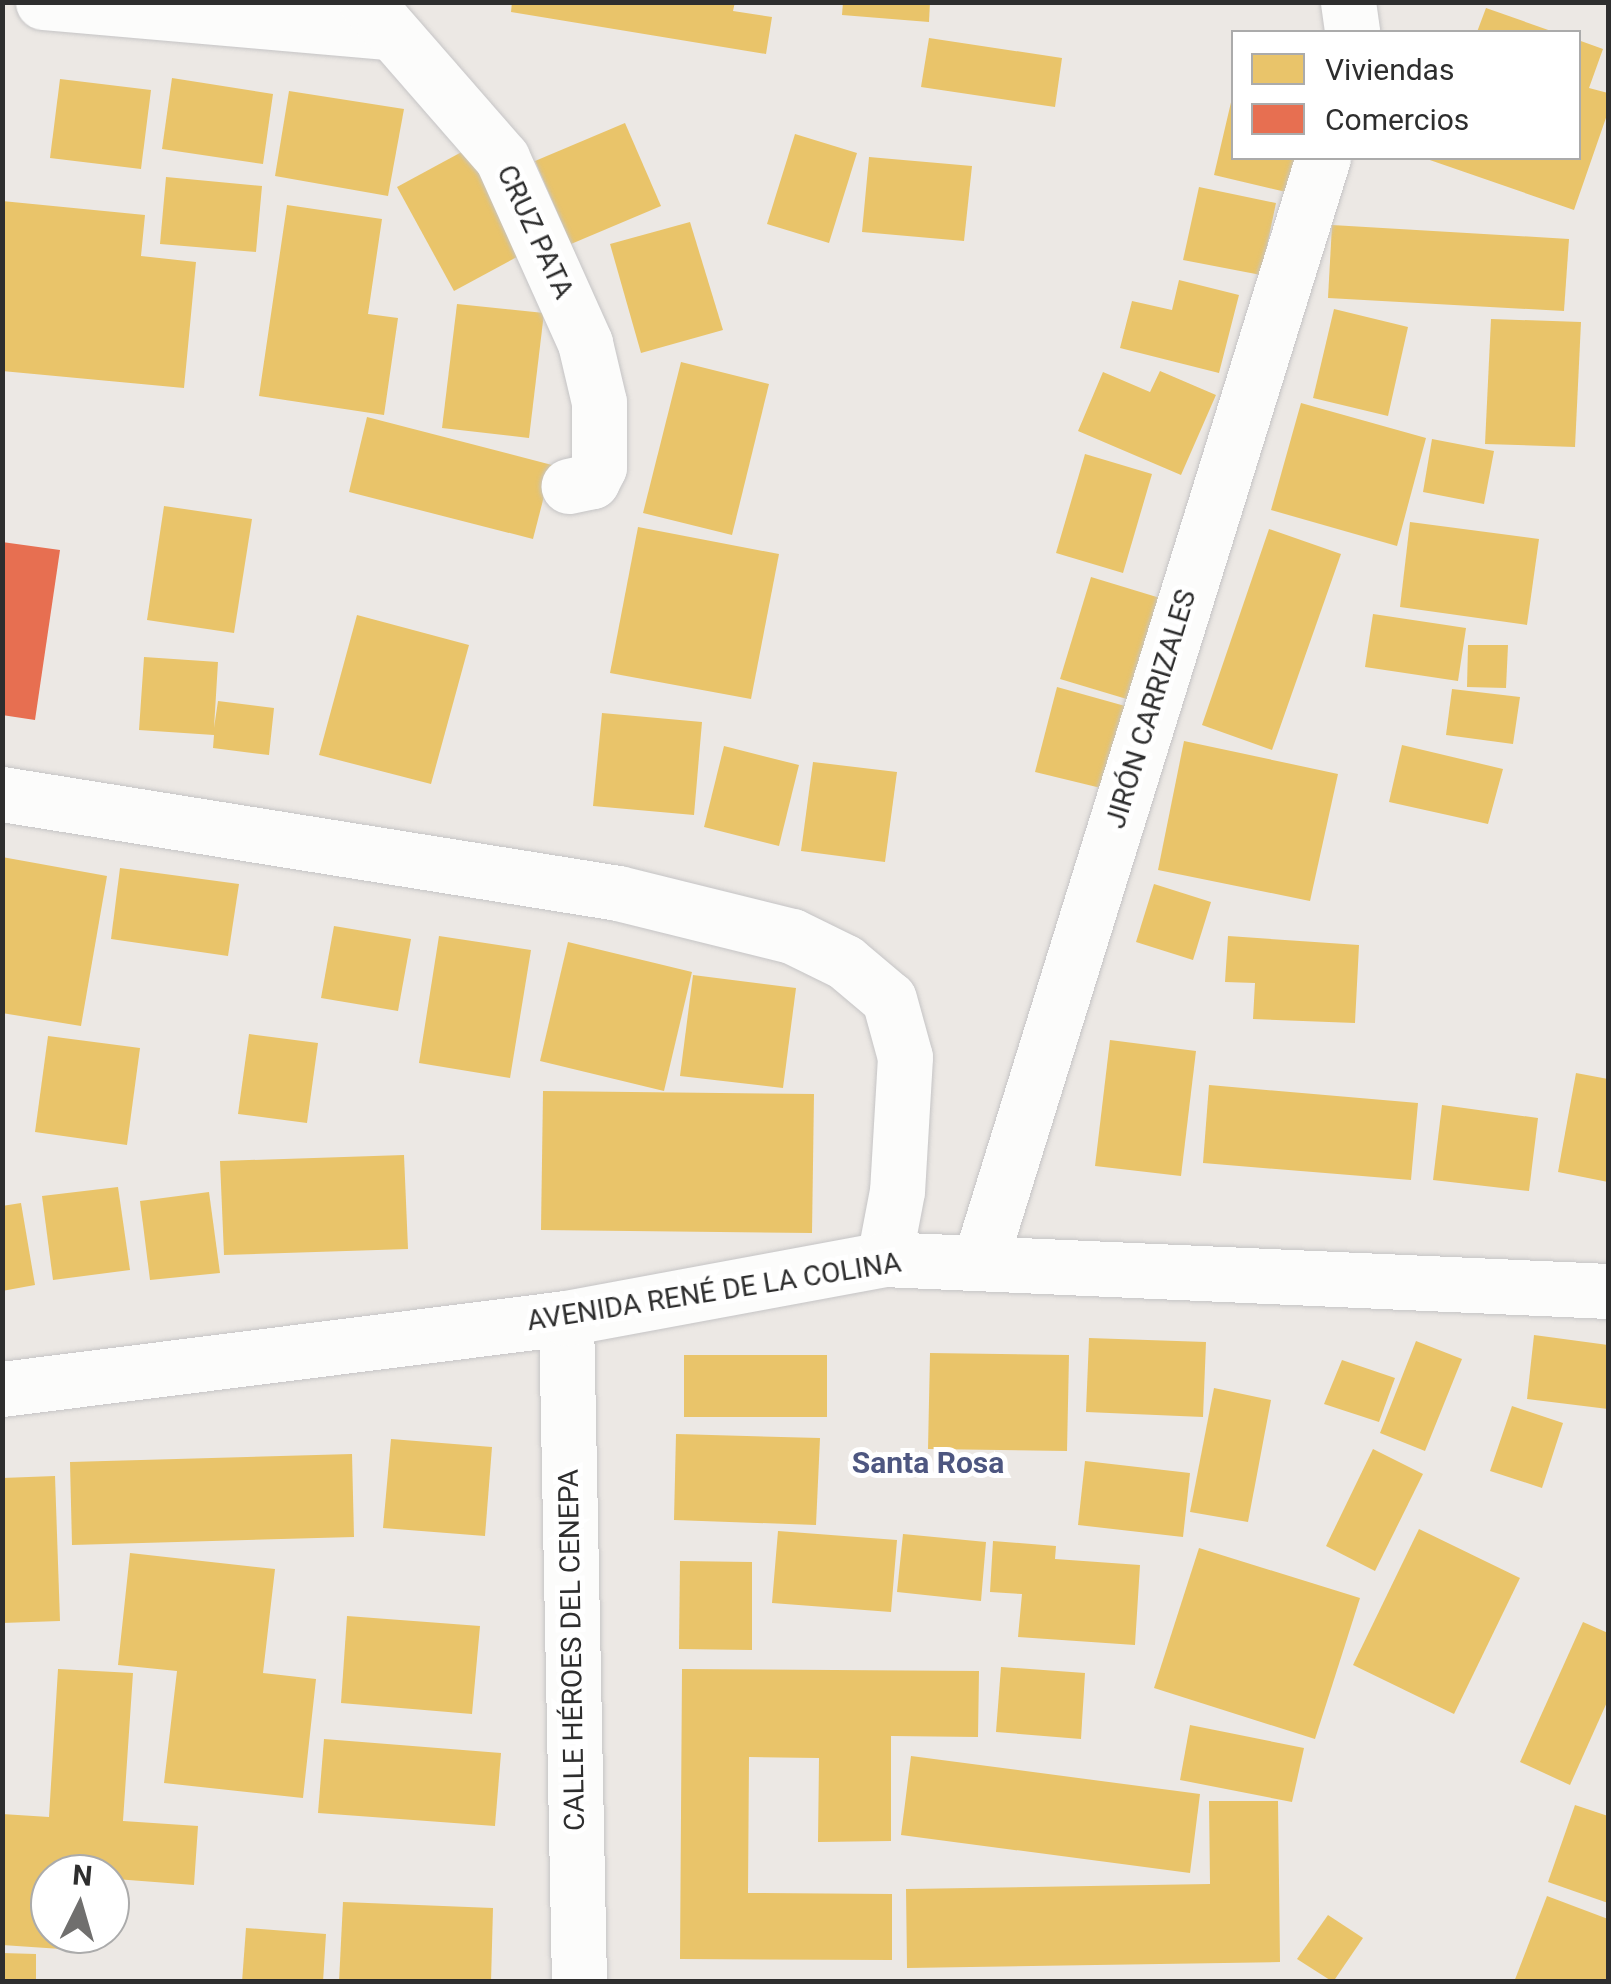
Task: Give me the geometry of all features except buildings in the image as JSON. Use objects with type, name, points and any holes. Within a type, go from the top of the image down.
[{"type":"street","points":[[43,2],[376,17]]},
{"type":"street","points":[[1348,2],[1352,30]]},
{"type":"street","name":"CRUZ PATA","points":[[376,17],[502,158],[586,343],[599,402],[599,466],[592,481],[569,486]]},
{"type":"street","name":"JIRÓN CARRIZALES","points":[[980,1260],[1322,160]]},
{"type":"street","points":[[2,794],[308,838],[445,866],[618,893],[792,936],[846,962],[889,999],[904,1057],[897,1191],[884,1259]]},
{"type":"street","name":"AVENIDA RENÉ DE LA COLINA","points":[[2,1389],[566,1318],[884,1259],[980,1260],[1608,1292]]},
{"type":"street","name":"CALLE HÉROES DEL CENEPA","points":[[566,1318],[579,1982]]},
{"type":"district","name":"Santa Rosa","points":[[928,1463]]}]
